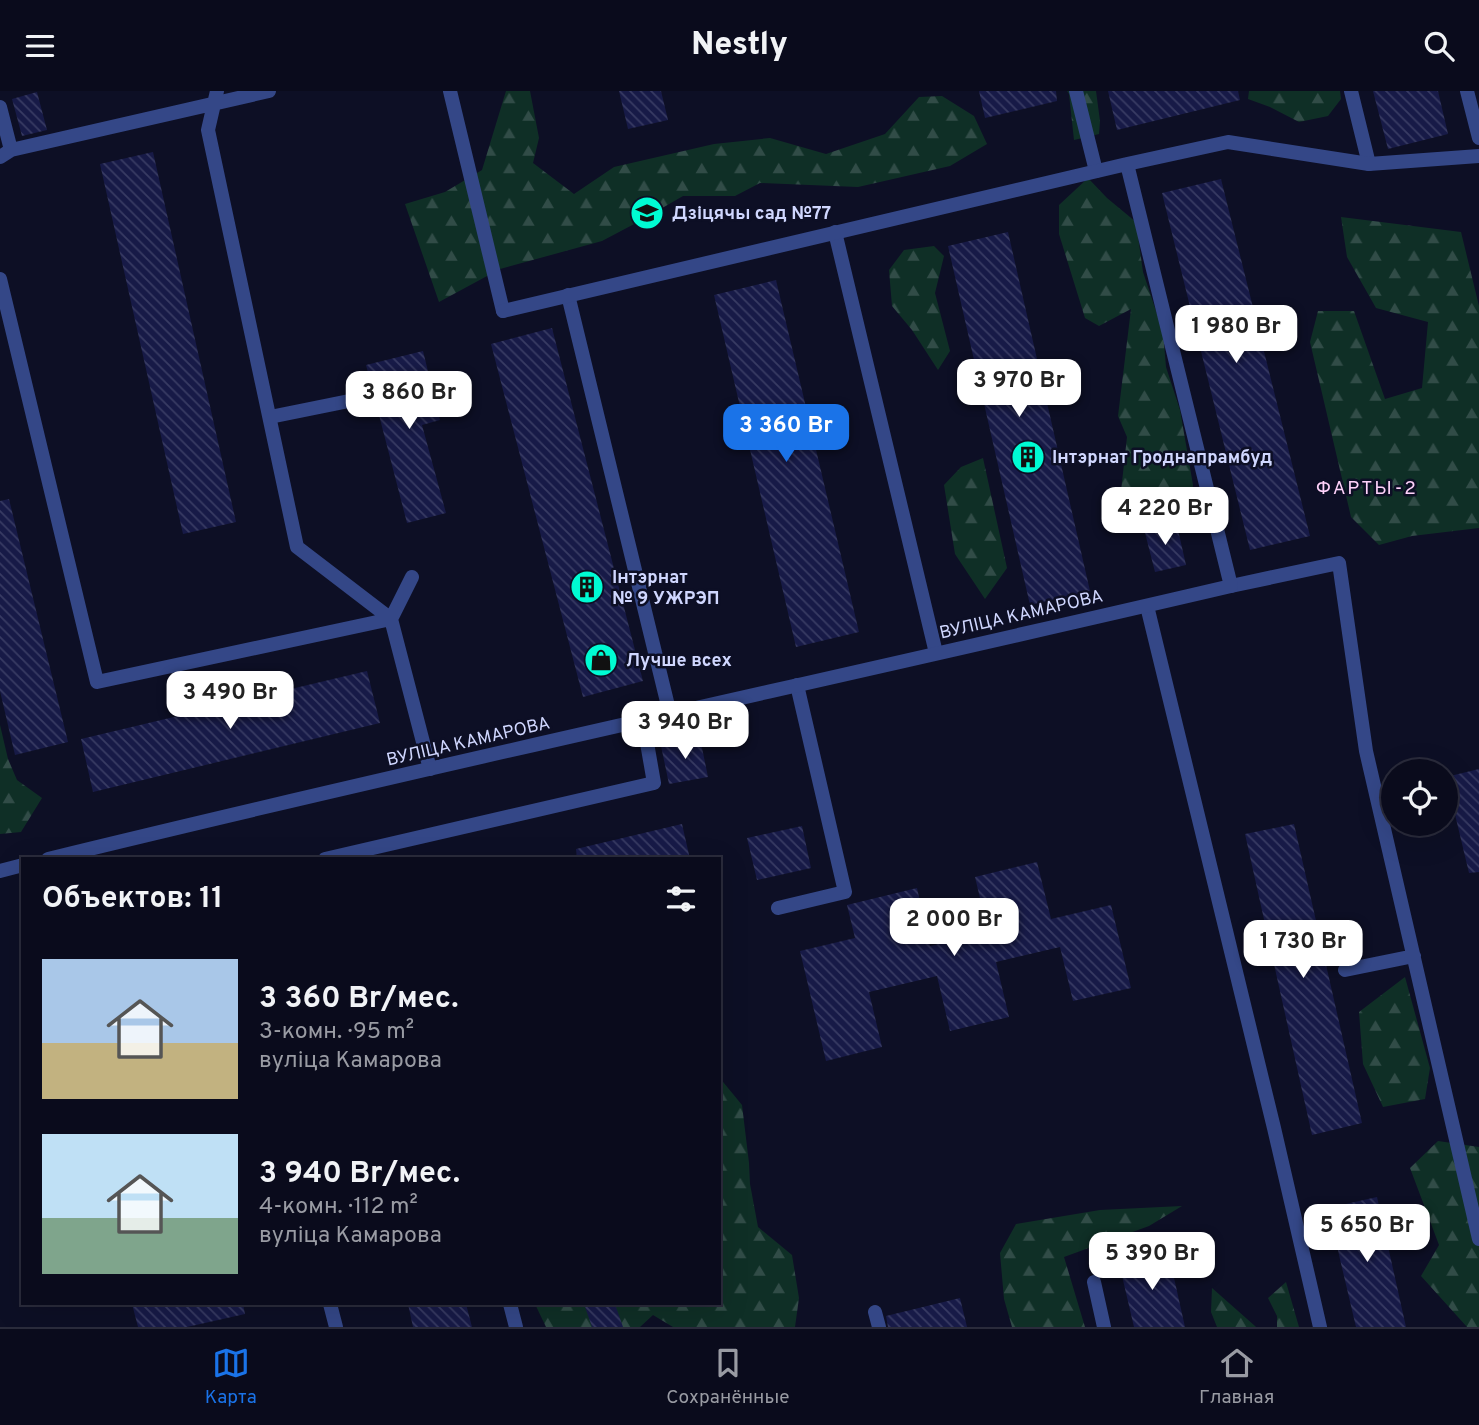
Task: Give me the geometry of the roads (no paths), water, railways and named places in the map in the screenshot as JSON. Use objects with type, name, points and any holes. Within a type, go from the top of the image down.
[{"type":"street","points":[[0,107],[5,153],[216,97],[269,91]]},
{"type":"street","points":[[450,91],[503,311],[1228,142],[1369,164],[1479,156]]},
{"type":"street","points":[[1076,91],[1096,171]]},
{"type":"street","points":[[1351,91],[1369,164]]},
{"type":"street","points":[[1467,91],[1479,138]]},
{"type":"street","points":[[216,97],[208,130],[297,547],[391,619],[430,769]]},
{"type":"street","points":[[1127,164],[1231,586]]},
{"type":"street","points":[[835,232],[936,653]]},
{"type":"street","points":[[0,279],[97,682],[391,619]]},
{"type":"street","points":[[568,295],[670,714]]},
{"type":"street","points":[[270,417],[349,401]]},
{"type":"street","name":"ВУЛІЦА КАМАРОВА","points":[[56,857],[643,720],[1339,563],[1366,751],[1414,956]]},
{"type":"street","points":[[391,619],[412,577]]},
{"type":"street","points":[[1147,606],[1320,1327]]},
{"type":"street","points":[[778,908],[845,892],[797,685]]},
{"type":"street","points":[[334,857],[654,783],[643,720]]},
{"type":"street","points":[[0,871],[21,866]]},
{"type":"street","points":[[1345,970],[1414,956],[1479,1239]]},
{"type":"street","points":[[1094,1282],[1104,1327]]},
{"type":"street","points":[[331,1305],[336,1327]]},
{"type":"street","points":[[510,1305],[516,1327]]},
{"type":"street","points":[[875,1312],[879,1327]]},
{"type":"place","name":"Дзіцячы сад №77","points":[[647,213]]},
{"type":"place","name":"Інтэрнат Гроднапрамбуд","points":[[1028,457]]},
{"type":"place","name":"Інтэрнат № 9 УЖРЭП","points":[[587,587]]},
{"type":"place","name":"Лучше всех","points":[[601,660]]},
{"type":"district","name":"ФАРТЫ-2","points":[[1367,487]]}]
